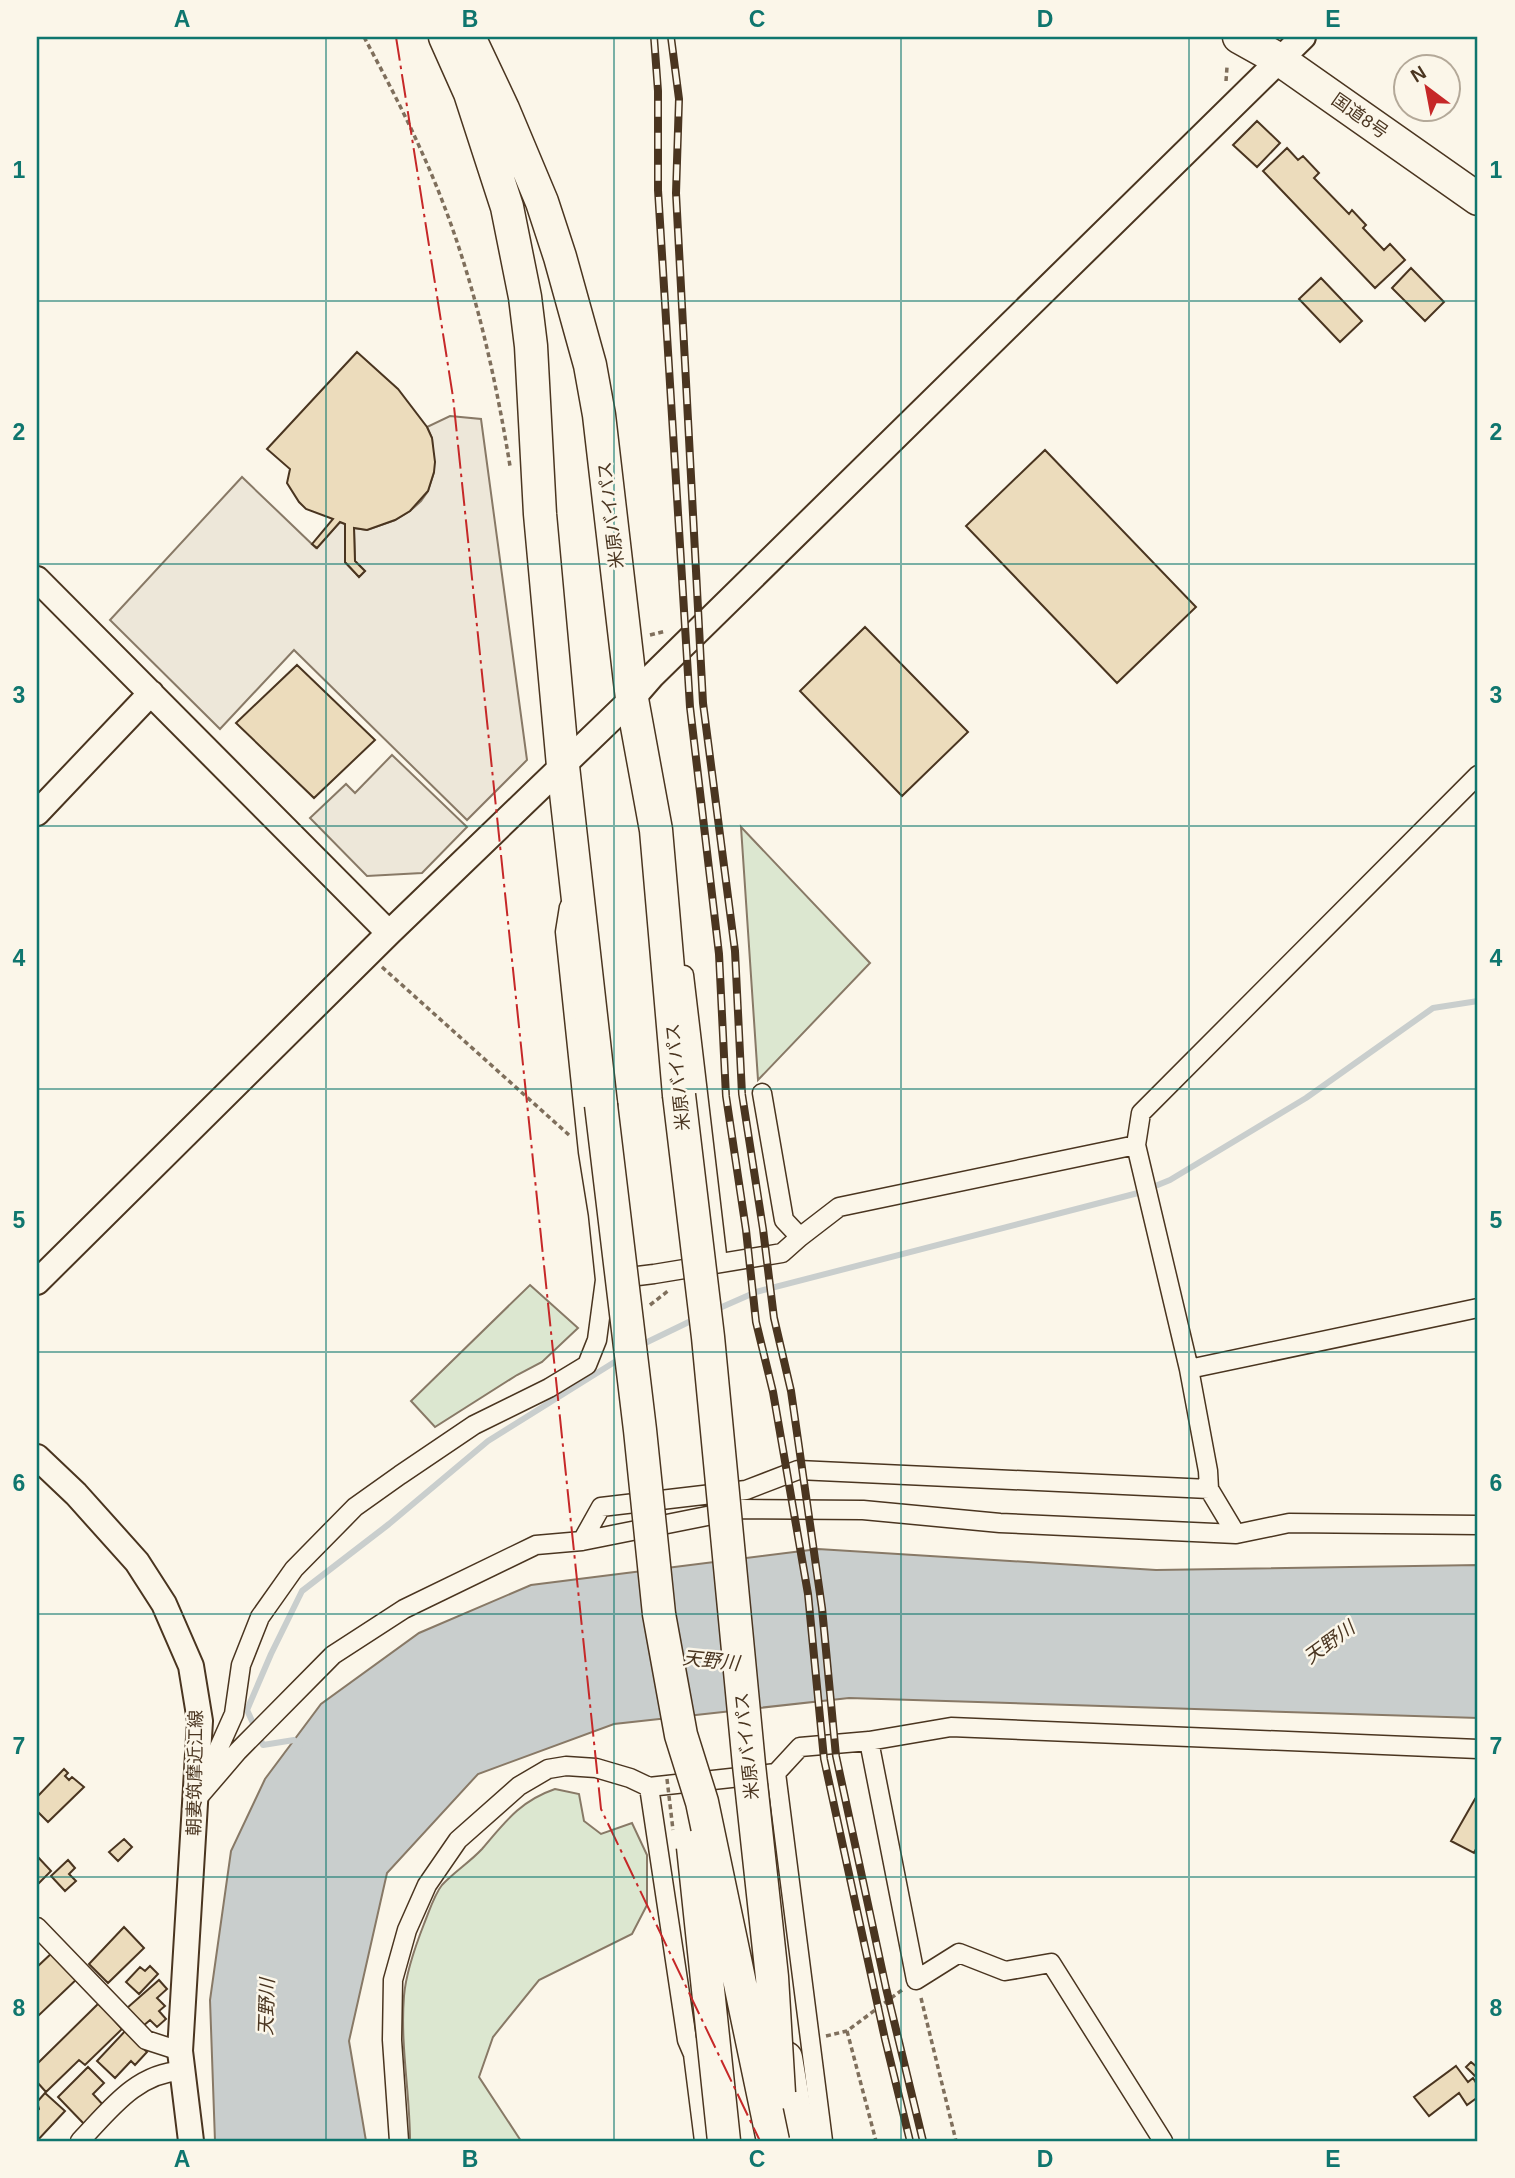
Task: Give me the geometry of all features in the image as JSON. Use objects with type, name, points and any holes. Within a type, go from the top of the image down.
[{"type":"highway","points":[[444,37],[470,93],[507,207],[525,297],[531,346],[540,513],[563,766],[659,1614],[681,1735],[724,2141]]},
{"type":"highway","name":"米原バイパス","points":[[469,37],[503,109],[560,257],[590,365],[599,415],[632,699],[656,830],[679,1096],[708,1337],[748,1765],[772,1977],[782,2141]]},
{"type":"highway","name":"国道8号","points":[[1239,37],[1280,60],[1478,199]]},
{"type":"highway","points":[[681,1735],[702,1802],[773,2141]]},
{"type":"highway","points":[[772,1977],[800,2141]]},
{"type":"street","points":[[37,1282],[367,954],[632,699],[652,676],[1303,37]]},
{"type":"street","points":[[37,579],[389,933]]},
{"type":"street","points":[[40,803],[151,693]]},
{"type":"street","points":[[1236,1534],[1209,1489],[1189,1369],[1136,1145],[1141,1113],[1478,775]]},
{"type":"street","points":[[656,830],[674,897],[718,1263]]},
{"type":"street","points":[[196,1800],[234,1714],[241,1665],[260,1617],[294,1569],[355,1507],[377,1490],[474,1425],[549,1388],[587,1365],[597,1340],[605,1280],[588,1152],[565,932],[576,869]]},
{"type":"street","points":[[762,1093],[783,1220],[800,1237]]},
{"type":"street","points":[[605,1280],[782,1253],[839,1207],[1136,1145]]},
{"type":"street","points":[[1189,1369],[1478,1308]]},
{"type":"street","name":"朝妻筑摩近江線","points":[[37,1457],[76,1494],[138,1562],[164,1604],[191,1666],[200,1721],[181,2061],[191,2141]]},
{"type":"street","points":[[582,1541],[601,1507],[746,1490],[798,1470],[1209,1489]]},
{"type":"street","points":[[196,1800],[238,1751],[333,1655],[404,1609],[536,1545],[582,1541],[742,1509],[863,1510],[1000,1523],[1236,1534],[1289,1523],[1478,1525]]},
{"type":"street","points":[[399,2141],[392,2040],[393,1980],[407,1930],[427,1885],[458,1840],[519,1786],[548,1769],[566,1766],[596,1768],[630,1777],[649,1787],[776,1773],[800,1747],[869,1741],[951,1727],[1478,1749]]},
{"type":"street","points":[[869,1741],[916,1980],[959,1953],[1006,1971],[1051,1963],[1163,2141]]},
{"type":"street","points":[[776,1773],[824,2141]]},
{"type":"street","points":[[649,1787],[687,2040],[693,2054],[704,2141]]},
{"type":"street","points":[[41,1939],[146,2040],[181,2061],[134,2087],[80,2141]]},
{"type":"path","points":[[364,37],[425,157],[451,224],[472,289],[499,399],[512,474]]},
{"type":"path","points":[[1225,92],[1227,67]]},
{"type":"path","points":[[644,627],[650,635],[669,630]]},
{"type":"path","points":[[367,954],[588,1152]]},
{"type":"path","points":[[811,2040],[847,2031],[916,1980],[956,2141]]},
{"type":"path","points":[[847,2031],[876,2141]]},
{"type":"green space","points":[[741,827],[870,963],[758,1080]]},
{"type":"green space","points":[[530,1285],[578,1328],[542,1362],[435,1427],[411,1401]]},
{"type":"green space","points":[[555,1789],[579,1794],[584,1821],[601,1834],[632,1823],[647,1855],[647,1905],[632,1934],[539,1980],[493,2037],[479,2077],[521,2141],[410,2141],[403,2033],[404,1996],[411,1960],[432,1904],[442,1885],[477,1854],[514,1813],[532,1800]]},
{"type":"shaded area","points":[[450,416],[481,419],[527,760],[467,820],[294,650],[220,729],[110,620],[242,477],[316,548],[340,522],[345,524],[345,562],[359,577],[365,571],[355,561],[354,528],[367,530],[395,520],[421,501],[428,491],[434,472],[432,438],[427,427]]},
{"type":"shaded area","points":[[392,755],[467,827],[422,873],[367,876],[310,818],[346,784],[355,793]]},
{"type":"water","name":"天野川","points":[[818,1549],[1156,1570],[1478,1565],[1478,1718],[849,1698],[614,1724],[478,1774],[387,1873],[349,2041],[366,2141],[215,2141],[210,2000],[231,1851],[265,1779],[321,1704],[419,1633],[531,1585]]},
{"type":"building","points":[[1257,121],[1280,143],[1257,167],[1233,145]]},
{"type":"building","points":[[1287,148],[1298,160],[1303,156],[1319,173],[1314,178],[1349,214],[1352,210],[1366,225],[1363,228],[1384,250],[1390,244],[1405,260],[1375,288],[1263,171]]},
{"type":"building","points":[[1411,268],[1444,302],[1425,321],[1392,288]]},
{"type":"building","points":[[1321,278],[1362,321],[1340,342],[1299,299]]},
{"type":"building","points":[[357,352],[398,389],[427,427],[432,438],[435,462],[428,491],[410,511],[395,520],[367,530],[354,528],[355,561],[365,571],[359,577],[345,562],[345,524],[340,522],[317,548],[312,544],[333,519],[306,509],[299,502],[287,483],[290,469],[267,449]]},
{"type":"building","points":[[1045,450],[1196,607],[1117,683],[966,526]]},
{"type":"building","points":[[865,627],[968,732],[902,796],[800,691]]},
{"type":"building","points":[[297,665],[375,740],[314,798],[236,723]]},
{"type":"building","points":[[64,1769],[69,1780],[72,1777],[84,1787],[48,1822],[37,1811],[37,1797]]},
{"type":"building","points":[[1475,1799],[1478,1801],[1478,1845],[1474,1853],[1451,1841]]},
{"type":"building","points":[[124,1839],[132,1847],[118,1861],[109,1852]]},
{"type":"building","points":[[37,1856],[51,1871],[37,1885]]},
{"type":"building","points":[[68,1860],[75,1868],[69,1874],[76,1881],[65,1891],[51,1876]]},
{"type":"building","points":[[124,1927],[144,1948],[108,1983],[89,1964]]},
{"type":"building","points":[[54,1951],[79,1977],[37,2017],[37,1967]]},
{"type":"building","points":[[150,1966],[158,1974],[139,1994],[126,1982],[140,1967],[145,1971]]},
{"type":"building","points":[[159,1980],[167,1989],[157,1998],[165,2006],[159,2011],[166,2019],[157,2027],[150,2020],[143,2026],[127,2008]]},
{"type":"building","points":[[100,2002],[116,2018],[114,2020],[122,2029],[85,2065],[79,2060],[46,2092],[37,2082],[37,2064]]},
{"type":"building","points":[[128,2028],[147,2052],[135,2065],[131,2061],[115,2078],[97,2061]]},
{"type":"building","points":[[1471,2062],[1478,2068],[1477,2078],[1466,2067]]},
{"type":"building","points":[[1456,2066],[1468,2082],[1473,2078],[1478,2086],[1478,2097],[1467,2105],[1459,2093],[1429,2116],[1414,2097]]},
{"type":"building","points":[[88,2067],[104,2083],[93,2094],[105,2107],[86,2126],[58,2097]]},
{"type":"building","points":[[45,2093],[65,2111],[37,2141],[37,2102]]},
{"type":"waterway","points":[[715,1310],[756,1292],[1138,1193],[1170,1180],[1306,1098],[1433,1008],[1478,1001]]},
{"type":"waterway","points":[[639,1346],[695,1319]]},
{"type":"waterway","points":[[300,1746],[294,1740],[263,1745],[247,1710],[302,1591],[389,1524],[488,1441],[621,1358]]},
{"type":"railway","points":[[654,37],[658,91],[658,190],[690,707],[719,954],[726,1096],[746,1230],[756,1322],[773,1392],[808,1594],[824,1759],[910,2141]]},
{"type":"railway","points":[[671,37],[679,99],[676,193],[703,703],[735,951],[742,1094],[774,1318],[791,1391],[822,1608],[836,1756],[886,1988],[923,2141]]},
{"type":"power","points":[[396,37],[453,397],[601,1809],[760,2141]]}]
